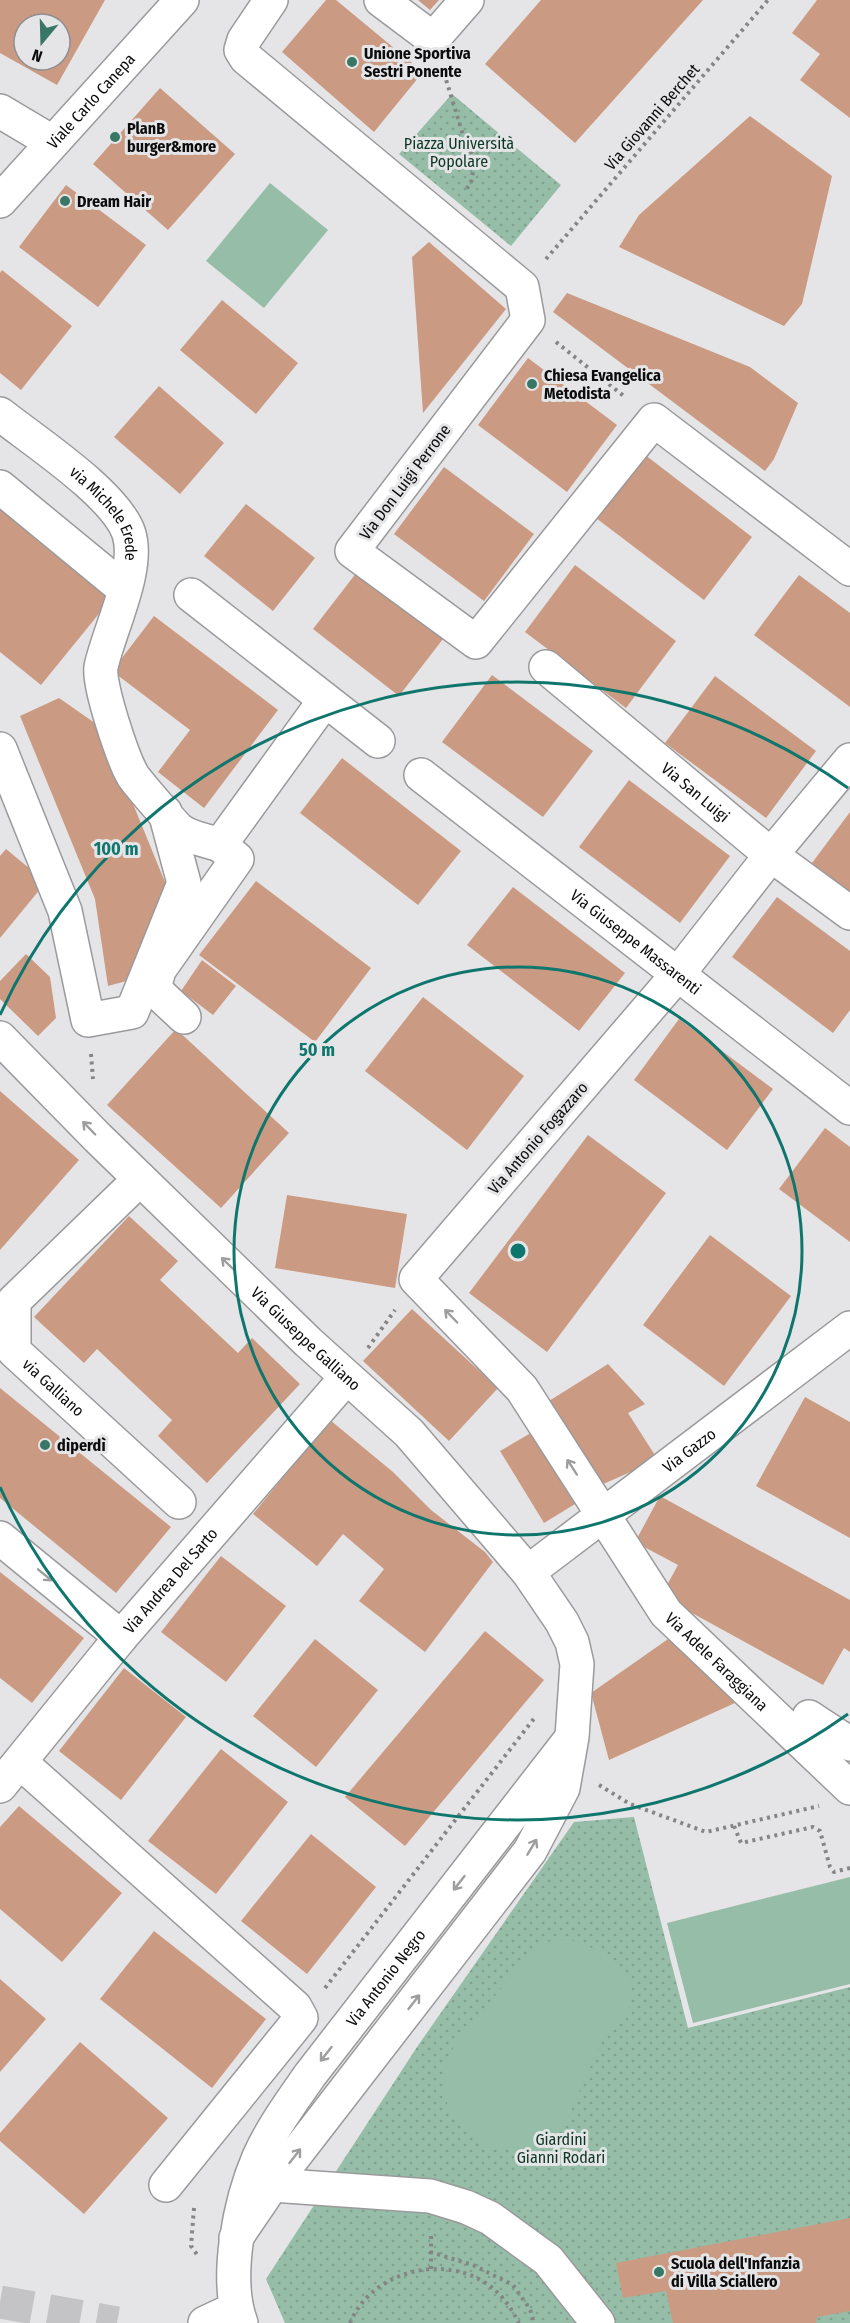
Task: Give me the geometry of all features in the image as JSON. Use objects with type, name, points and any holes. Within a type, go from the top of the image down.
[{"type":"street","name":"Viale Carlo Canepa","points":[[0,201],[182,0]]},
{"type":"street","points":[[271,0],[244,40],[241,50],[246,58],[522,287],[528,320]]},
{"type":"street","points":[[381,0],[433,39],[467,0]]},
{"type":"street","points":[[0,111],[52,142]]},
{"type":"street","name":"Via Don Luigi Perrone","points":[[528,320],[352,551],[476,642],[654,420]]},
{"type":"street","name":"via Michele Erede","points":[[0,414],[101,494],[121,516],[129,533],[132,551],[129,571],[101,670],[106,705],[133,776],[181,831],[220,845]]},
{"type":"street","points":[[654,420],[850,569]]},
{"type":"street","points":[[0,488],[124,589]]},
{"type":"street","points":[[190,595],[378,741]]},
{"type":"street","name":"Via San Luigi","points":[[546,667],[771,855],[850,913]]},
{"type":"street","points":[[184,1017],[154,989],[159,970],[237,859],[220,845],[325,700]]},
{"type":"street","name":"via Michele Erede","points":[[0,749],[65,911],[88,1020],[132,1012],[184,883],[165,812]]},
{"type":"street","name":"Via Antonio Fogazzaro","points":[[416,1279],[678,974],[771,855],[850,760]]},
{"type":"street","name":"Via Giuseppe Massarenti","points":[[421,775],[850,1108]]},
{"type":"street","name":"Via Giuseppe Galliano","points":[[0,1038],[140,1179],[346,1378],[409,1433],[528,1572],[562,1622],[572,1642],[577,1664]]},
{"type":"street","name":"via Galliano","points":[[140,1179],[14,1301],[14,1351],[179,1502]]},
{"type":"street","points":[[416,1279],[522,1389],[604,1516]]},
{"type":"street","name":"Via Gazzo","points":[[528,1572],[850,1328]]},
{"type":"street","name":"Via Andrea Del Sarto","points":[[10,1774],[121,1637],[346,1378]]},
{"type":"street","name":"Via Adele Faraggiana","points":[[604,1516],[666,1613],[837,1797]]},
{"type":"street","points":[[0,1538],[121,1637]]},
{"type":"street","name":"Via Antonio Negro","points":[[236,2238],[272,2185],[530,1851],[563,1788],[570,1751],[577,1664]]},
{"type":"street","points":[[809,1717],[850,1744]]},
{"type":"street","name":"Via Antonio Negro","points":[[238,2316],[232,2280],[236,2238],[259,2157],[280,2118],[310,2075],[570,1751]]},
{"type":"street","points":[[10,1774],[295,2007],[302,2018],[166,2185]]},
{"type":"street","points":[[272,2185],[430,2196],[466,2207],[490,2218],[548,2259],[598,2323]]},
{"type":"street","points":[[205,2323],[238,2316]]},
{"type":"path","name":"Via Giovanni Berchet","points":[[554,250],[768,0]]},
{"type":"path","points":[[433,39],[463,135],[475,160],[471,183],[443,222]]},
{"type":"path","points":[[528,320],[654,420]]},
{"type":"path","points":[[346,1378],[416,1279]]},
{"type":"path","points":[[302,2018],[541,1710]]},
{"type":"path","points":[[570,1751],[630,1804],[706,1832],[837,1797]]},
{"type":"path","points":[[735,1826],[741,1843],[813,1827],[820,1832],[830,1867],[834,1872],[850,1868]]},
{"type":"path","points":[[430,2252],[472,2265],[513,2285],[530,2308],[534,2323]]},
{"type":"path","points":[[350,2323],[368,2295],[394,2277],[425,2268],[457,2271],[486,2284],[510,2305],[519,2323]]},
{"type":"green space","name":"Piazza Università Popolare","points":[[452,94],[561,185],[511,246],[399,154]]},
{"type":"green space","points":[[270,183],[328,230],[264,308],[206,261]]},
{"type":"green space","name":"Giardini Gianni Rodari","points":[[634,1817],[688,2028],[850,1987],[850,2323],[285,2323],[266,2279],[417,2047],[574,1822]]},
{"type":"green space","points":[[850,1877],[850,1984],[693,2023],[667,1923]]},
{"type":"green space","points":[[569,1939],[610,1955],[633,1984],[628,2008],[601,2043],[565,2123],[554,2138],[531,2148],[490,2148],[462,2129],[447,2103],[443,2073],[454,2046],[538,1943]]},
{"type":"building","points":[[0,0],[105,0],[72,58],[72,12],[12,12],[12,60],[0,53]]},
{"type":"building","name":"Unione Sportiva Sestri Ponente","points":[[326,0],[336,0],[423,72],[374,132],[282,52]]},
{"type":"building","points":[[418,0],[439,0],[430,10]]},
{"type":"building","points":[[541,0],[703,0],[575,143],[485,64]]},
{"type":"building","points":[[817,0],[850,0],[850,118],[800,80],[820,54],[792,33]]},
{"type":"building","points":[[34,72],[64,72],[57,85]]},
{"type":"building","points":[[160,88],[235,154],[168,230],[93,164]]},
{"type":"building","points":[[750,116],[832,176],[802,304],[784,326],[619,247],[639,215]]},
{"type":"building","points":[[66,185],[146,245],[98,307],[19,247]]},
{"type":"building","points":[[429,242],[506,309],[423,413],[412,257]]},
{"type":"building","points":[[2,270],[72,326],[21,390],[0,373],[0,273]]},
{"type":"building","points":[[567,293],[750,367],[798,403],[774,459],[765,471],[553,312]]},
{"type":"building","points":[[222,300],[298,363],[256,414],[180,350]]},
{"type":"building","points":[[528,358],[617,425],[567,492],[478,425]]},
{"type":"building","points":[[159,386],[224,443],[180,494],[114,437]]},
{"type":"building","points":[[640,451],[752,537],[704,600],[592,515]]},
{"type":"building","points":[[444,467],[534,534],[484,601],[394,534]]},
{"type":"building","points":[[0,500],[115,594],[41,685],[0,652]]},
{"type":"building","points":[[246,504],[315,558],[273,611],[204,556]]},
{"type":"building","points":[[575,565],[676,641],[626,708],[525,632]]},
{"type":"building","points":[[357,572],[443,639],[399,696],[313,629]]},
{"type":"building","points":[[799,575],[850,613],[850,707],[754,635]]},
{"type":"building","points":[[154,616],[278,710],[204,808],[158,772],[190,730],[112,671]]},
{"type":"building","points":[[492,675],[593,751],[543,817],[442,742]]},
{"type":"building","points":[[715,676],[816,751],[766,818],[665,743]]},
{"type":"building","points":[[59,698],[102,728],[167,887],[130,980],[108,986],[95,899],[20,716]]},
{"type":"building","points":[[342,758],[461,851],[418,905],[300,813]]},
{"type":"building","points":[[629,780],[730,856],[680,923],[579,847]]},
{"type":"building","points":[[850,812],[850,892],[812,863]]},
{"type":"building","points":[[6,849],[46,882],[0,938],[0,856]]},
{"type":"building","points":[[256,881],[371,968],[315,1042],[199,955]]},
{"type":"building","points":[[513,887],[625,973],[579,1031],[467,945]]},
{"type":"building","points":[[777,897],[850,951],[850,1010],[833,1033],[732,957]]},
{"type":"building","points":[[26,954],[50,977],[56,1018],[38,1036],[0,999],[0,981]]},
{"type":"building","points":[[202,960],[236,986],[213,1015],[181,991]]},
{"type":"building","points":[[423,997],[524,1076],[467,1150],[365,1071]]},
{"type":"building","points":[[679,1019],[773,1089],[727,1150],[634,1080]]},
{"type":"building","points":[[176,1029],[289,1133],[221,1208],[107,1105]]},
{"type":"building","points":[[0,1091],[79,1160],[0,1250]]},
{"type":"building","points":[[825,1128],[850,1147],[850,1242],[779,1189]]},
{"type":"building","points":[[588,1135],[666,1193],[547,1352],[469,1293]]},
{"type":"building","points":[[287,1195],[407,1214],[395,1288],[275,1268]]},
{"type":"building","points":[[129,1216],[178,1261],[160,1280],[238,1353],[252,1338],[300,1384],[207,1483],[158,1436],[172,1420],[97,1349],[84,1363],[34,1317]]},
{"type":"building","points":[[710,1235],[791,1296],[724,1386],[643,1325]]},
{"type":"building","points":[[412,1309],[498,1388],[449,1441],[363,1361]]},
{"type":"building","points":[[608,1364],[645,1404],[628,1413],[658,1460],[594,1488],[541,1406]]},
{"type":"building","points":[[0,1388],[171,1527],[116,1593],[0,1498]]},
{"type":"building","points":[[805,1397],[850,1422],[850,1538],[756,1486]]},
{"type":"building","points":[[330,1420],[393,1472],[431,1510],[485,1552],[493,1562],[425,1652],[359,1601],[384,1569],[343,1534],[317,1566],[253,1514]]},
{"type":"building","points":[[536,1430],[580,1501],[544,1523],[500,1451]]},
{"type":"building","points":[[660,1496],[850,1600],[850,1652],[844,1648],[823,1685],[661,1596],[678,1565],[635,1542]]},
{"type":"building","points":[[221,1556],[286,1606],[226,1682],[161,1632]]},
{"type":"building","points":[[0,1572],[84,1638],[32,1703],[0,1678]]},
{"type":"building","points":[[485,1631],[544,1680],[405,1846],[345,1797]]},
{"type":"building","points":[[671,1637],[735,1703],[609,1760],[591,1693]]},
{"type":"building","points":[[315,1639],[378,1690],[316,1767],[253,1716]]},
{"type":"building","points":[[124,1668],[186,1717],[121,1800],[59,1751]]},
{"type":"building","points":[[221,1749],[288,1802],[216,1894],[148,1841]]},
{"type":"building","points":[[19,1806],[122,1893],[62,1962],[0,1909],[0,1827]]},
{"type":"building","points":[[311,1834],[376,1887],[307,1974],[241,1921]]},
{"type":"building","points":[[154,1931],[266,2019],[212,2088],[100,1999]]},
{"type":"building","points":[[0,1979],[46,2019],[0,2072]]},
{"type":"building","points":[[80,2042],[168,2118],[84,2214],[0,2141],[0,2133]]},
{"type":"building","points":[[850,2218],[850,2311],[817,2317],[816,2323],[673,2323],[666,2291],[623,2298],[616,2263]]},
{"type":"tunnel","points":[[0,2302],[117,2323]]},
{"type":"place","name":"Unione Sportiva Sestri Ponente","points":[[352,62]]},
{"type":"place","name":"PlanB burger&more","points":[[115,137]]},
{"type":"place","name":"Dream Hair","points":[[65,201]]},
{"type":"place","name":"Chiesa Evangelica Metodista","points":[[532,384]]},
{"type":"place","name":"dìperdì","points":[[45,1445]]},
{"type":"place","name":"Scuola dell'Infanzia di Villa Sciallero","points":[[659,2272]]}]
